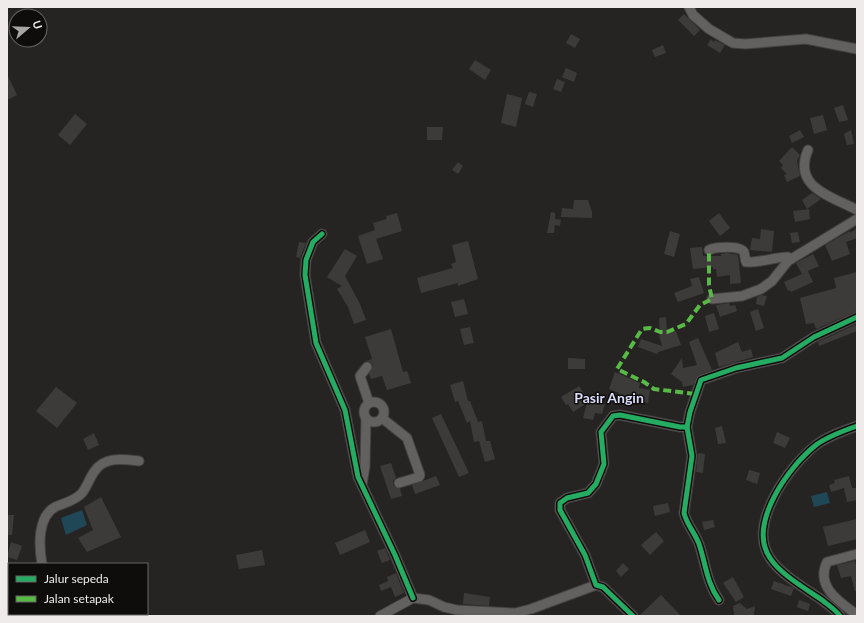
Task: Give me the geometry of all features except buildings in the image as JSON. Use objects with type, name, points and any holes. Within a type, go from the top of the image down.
[{"type":"street","points":[[689,7],[693,14],[709,30],[733,43],[746,44],[806,39],[857,50]]},
{"type":"street","points":[[808,150],[804,167],[810,183],[820,191],[857,210]]},
{"type":"street","points":[[712,299],[742,296],[761,289],[772,281],[791,259],[857,219]]},
{"type":"street","points":[[322,234],[313,242],[306,260],[305,275],[316,343],[345,410],[352,439],[355,468],[413,598]]},
{"type":"street","points":[[709,250],[730,248],[739,249],[744,252],[746,262],[781,257],[788,257],[791,259]]},
{"type":"street","points":[[718,600],[708,579],[700,547],[684,513],[692,456],[687,427],[690,412],[701,380],[736,368],[782,358],[814,337],[857,317]]},
{"type":"street","points":[[367,367],[360,376],[369,403]]},
{"type":"street","points":[[362,485],[365,466],[366,418],[364,408],[369,403],[376,402],[382,405],[384,412],[382,418],[375,422],[366,418]]},
{"type":"street","points":[[596,585],[585,555],[560,510],[560,503],[567,498],[588,492],[596,484],[604,464],[601,432],[613,416],[620,415],[680,427],[687,427]]},
{"type":"street","points":[[382,418],[407,438],[420,475],[419,477],[399,483]]},
{"type":"street","points":[[840,616],[783,571],[770,558],[765,546],[763,535],[769,505],[791,471],[815,445],[834,435],[857,426]]},
{"type":"street","points":[[42,563],[40,546],[43,523],[49,511],[81,494],[94,471],[100,465],[115,459],[139,461]]},
{"type":"street","points":[[855,615],[827,588],[824,578],[827,562],[857,554]]},
{"type":"street","points":[[380,616],[413,598],[429,600],[444,607],[457,610],[515,613],[531,609],[596,585],[603,587],[633,616]]},
{"type":"water","points":[[827,492],[830,503],[814,507],[811,496]]},
{"type":"water","points":[[82,510],[87,525],[66,535],[61,518]]},
{"type":"marked path","points":[[695,394],[654,389],[644,382],[617,369],[642,329],[650,328],[660,332],[667,332],[686,324],[700,305],[712,299],[709,285],[709,250]]},
{"type":"cycle path","points":[[322,234],[313,242],[306,260],[305,275],[316,343],[345,410],[358,477],[395,555],[413,598]]},
{"type":"cycle path","points":[[719,600],[709,581],[697,538],[687,522],[684,513],[692,456],[687,427],[690,412],[701,380],[736,368],[782,358],[814,337],[857,317]]},
{"type":"cycle path","points":[[633,616],[603,587],[596,585],[585,555],[560,510],[560,503],[567,498],[588,493],[596,484],[604,464],[601,432],[613,416],[620,415],[680,427],[687,427]]},
{"type":"cycle path","points":[[840,616],[822,600],[794,581],[774,564],[764,544],[764,529],[767,513],[774,497],[794,467],[805,454],[826,439],[857,426]]},
{"type":"district","name":"Pasir Angin","points":[[609,397]]}]
